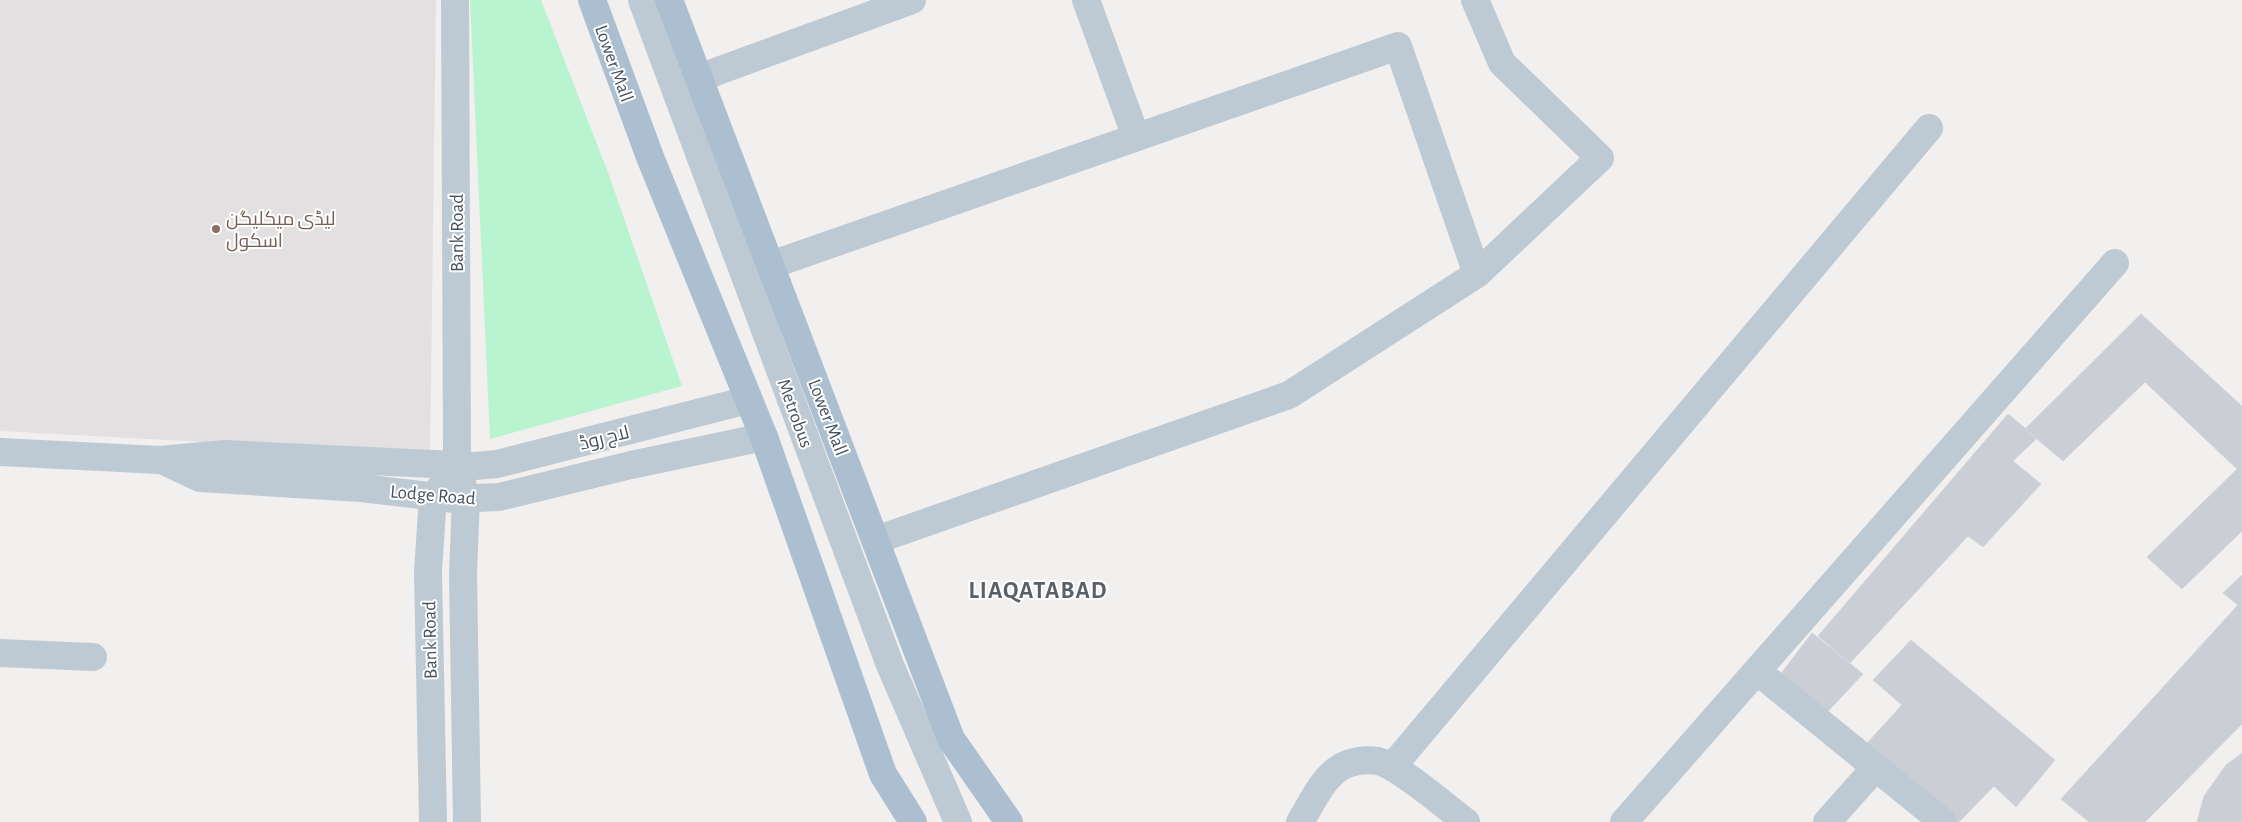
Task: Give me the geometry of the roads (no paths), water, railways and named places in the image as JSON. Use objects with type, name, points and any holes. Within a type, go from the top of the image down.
[{"type":"main road","points":[[573,0],[650,157]]},
{"type":"main road","name":"Lower Mall","points":[[592,0],[650,157],[764,437],[883,774],[913,822]]},
{"type":"main road","name":"Lower Mall","points":[[669,0],[951,739],[1009,822]]},
{"type":"street","name":"Bank Road","points":[[455,0],[458,466],[466,499],[463,573],[467,822]]},
{"type":"street","name":"Metrobus","points":[[642,0],[890,665],[958,822]]},
{"type":"street","points":[[699,78],[912,0]]},
{"type":"street","points":[[1086,0],[1136,137]]},
{"type":"street","points":[[876,540],[1289,394],[1477,274],[1600,158],[1502,64],[1475,0]]},
{"type":"street","points":[[771,266],[1398,46],[1477,274]]},
{"type":"street","points":[[1392,766],[1929,128]]},
{"type":"street","points":[[1624,822],[2114,263]]},
{"type":"street","name":"لاج روڈ","points":[[458,466],[497,464],[748,400]]},
{"type":"street","name":"Lodge Road","points":[[160,460],[200,478],[361,488],[466,499],[499,497],[631,465],[764,437]]},
{"type":"street","name":"Lodge Road","points":[[0,452],[160,460],[225,454],[458,466]]},
{"type":"street","points":[[433,497],[458,466]]},
{"type":"street","name":"Bank Road","points":[[433,497],[428,571],[433,822]]},
{"type":"street","points":[[0,654],[93,657]]},
{"type":"street","points":[[1757,671],[1943,822]]},
{"type":"street","points":[[1300,822],[1327,780],[1340,768],[1357,761],[1377,761],[1392,766],[1466,822]]},
{"type":"street","points":[[1826,822],[1876,767]]},
{"type":"place","name":"لیڈی میکلیگن اسکول","points":[[216,229]]},
{"type":"district","name":"LIAQATABAD","points":[[1038,590]]}]
